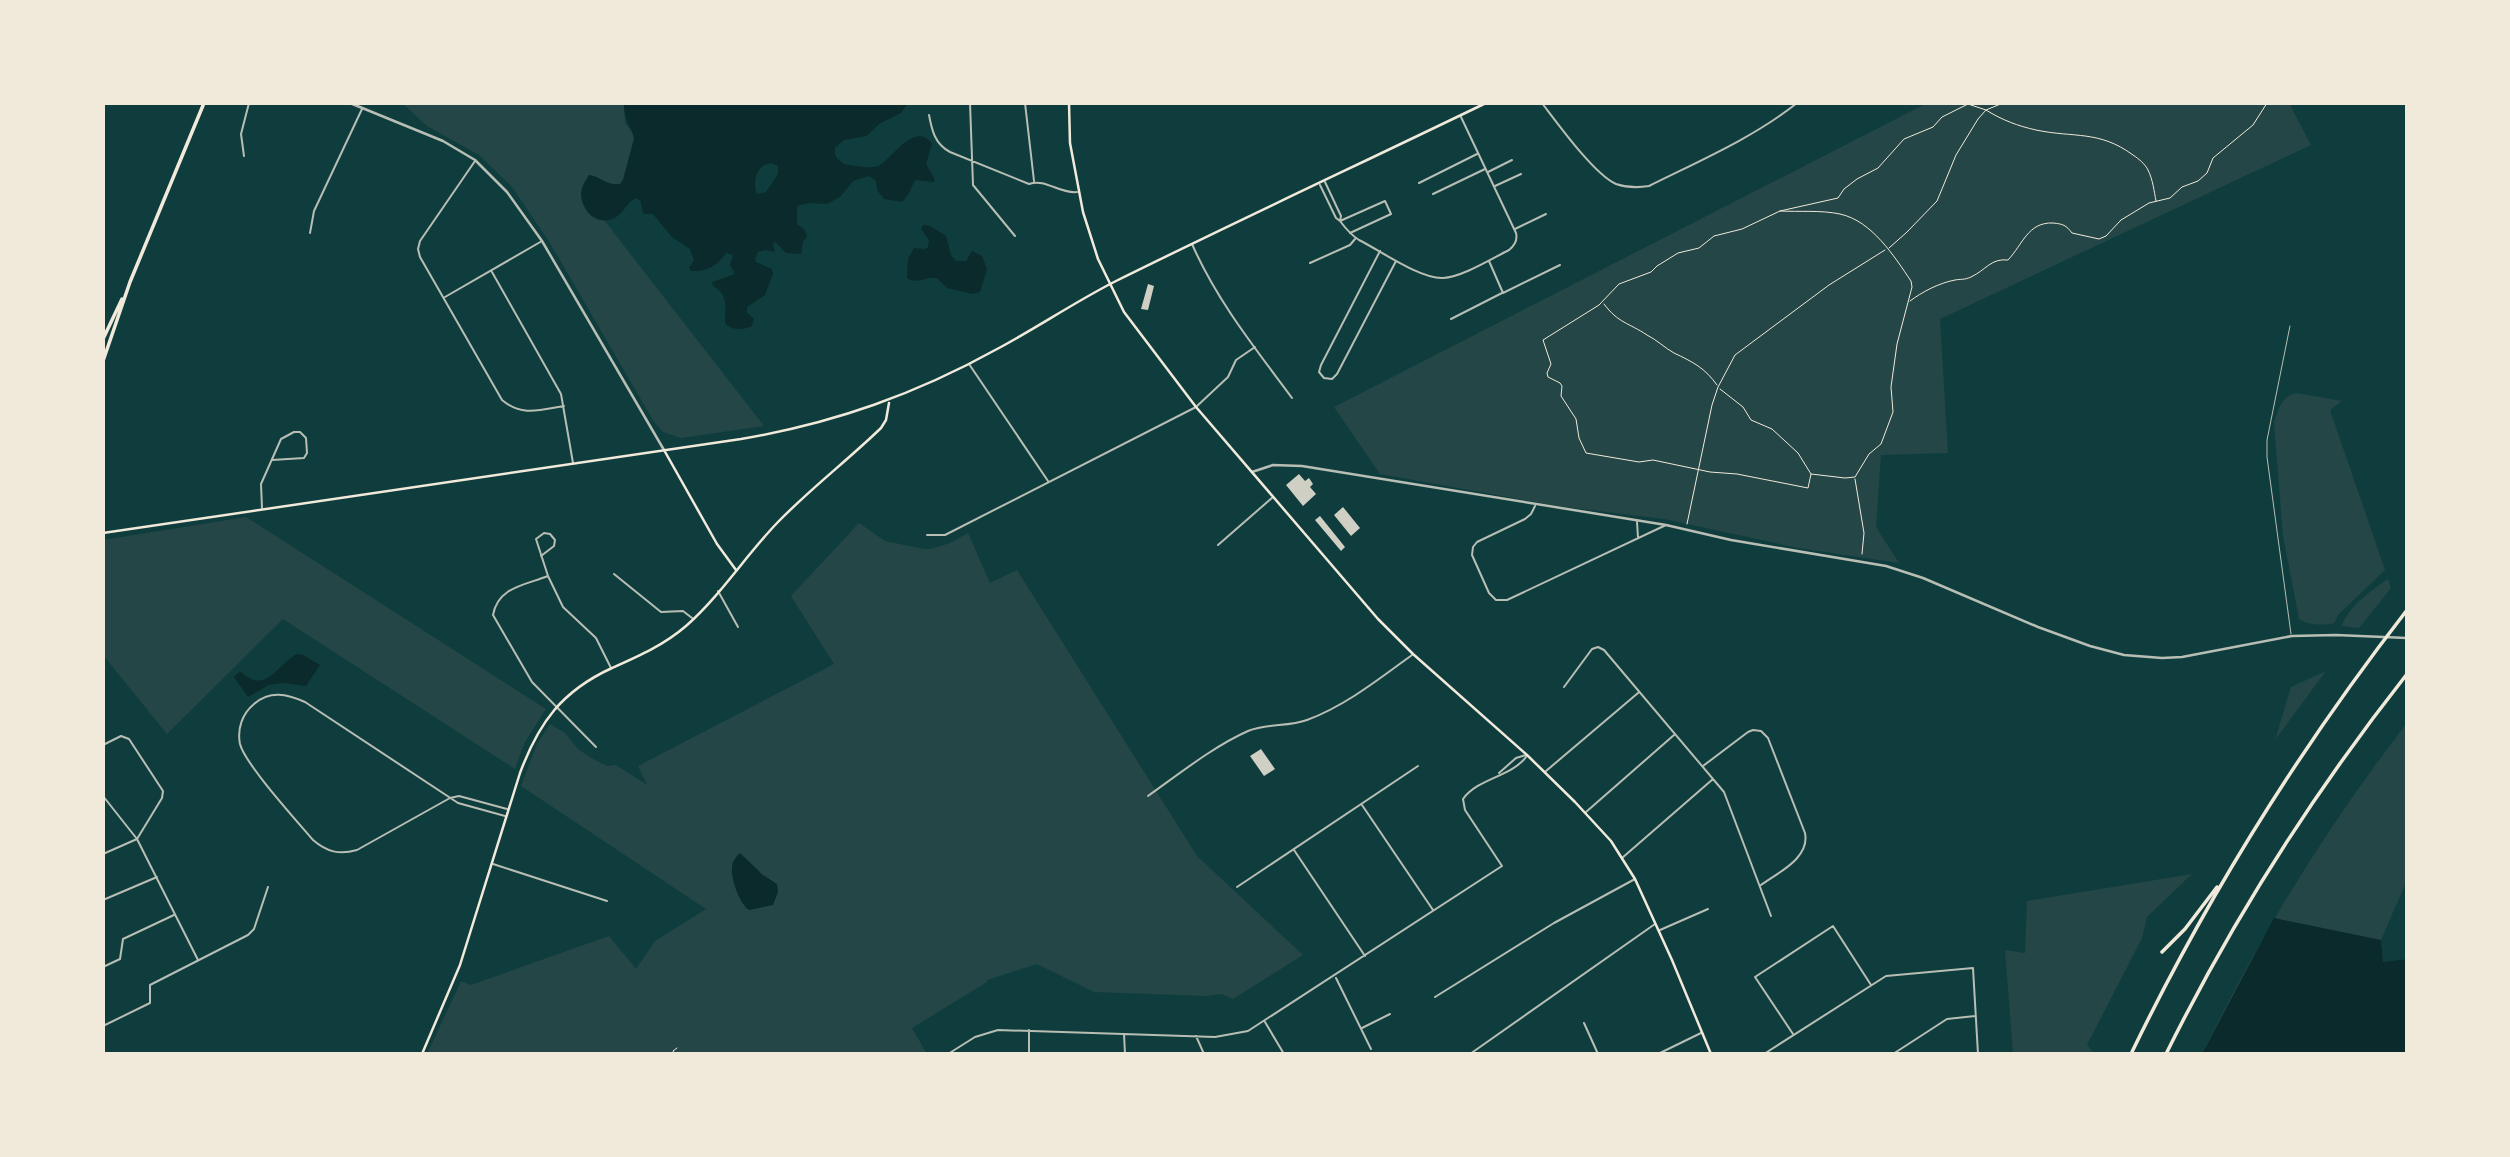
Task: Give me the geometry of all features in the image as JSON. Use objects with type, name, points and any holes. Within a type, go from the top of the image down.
[{"type":"main road","points":[[103,361],[125,294],[204,103]]},
{"type":"main road","points":[[1069,103],[1070,144],[1078,192],[1093,244],[1124,312],[1196,407],[1378,619],[1413,654],[1545,772],[1611,841],[1635,879],[1659,930],[1711,1054]]},
{"type":"main road","points":[[103,533],[796,429],[889,401],[969,365],[1111,284],[1486,103]]},
{"type":"main road","points":[[103,339],[125,294]]},
{"type":"main road","points":[[422,1054],[455,978],[530,746],[555,707],[581,686],[664,643],[693,619],[778,523],[881,428],[886,420],[889,401]]},
{"type":"main road","points":[[664,450],[717,544],[736,570]]},
{"type":"main road","points":[[2131,1054],[2174,968],[2228,872],[2297,763],[2407,610]]},
{"type":"main road","points":[[2166,1054],[2223,946],[2289,837],[2352,746],[2407,674]]},
{"type":"main road","points":[[2162,952],[2185,929],[2228,872]]},
{"type":"street","points":[[244,156],[241,134],[250,103]]},
{"type":"street","points":[[350,103],[422,131],[475,160],[507,192],[542,241],[664,450]]},
{"type":"street","points":[[970,103],[972,185],[1015,236]]},
{"type":"street","points":[[1025,103],[1034,182]]},
{"type":"street","points":[[1542,103],[1603,176],[1616,184],[1634,188],[1649,186],[1743,138],[1780,117],[1797,103]]},
{"type":"street","points":[[310,233],[314,211],[363,108]]},
{"type":"street","points":[[929,115],[937,142],[950,152],[1029,184],[1039,181],[1068,193],[1078,192]]},
{"type":"street","points":[[1320,184],[1336,218],[1350,233],[1427,275],[1443,278],[1489,260],[1514,246],[1517,237],[1460,116]]},
{"type":"street","points":[[1419,183],[1478,153]]},
{"type":"street","points":[[475,160],[424,234],[418,249],[420,257],[502,400],[512,409],[520,411],[564,406]]},
{"type":"street","points":[[1433,194],[1512,160]]},
{"type":"street","points":[[1494,186],[1521,174]]},
{"type":"street","points":[[1325,181],[1340,221]]},
{"type":"street","points":[[1340,221],[1385,201],[1391,214],[1350,233]]},
{"type":"street","points":[[1514,229],[1546,214]]},
{"type":"street","points":[[1310,263],[1350,244],[1356,238]]},
{"type":"street","points":[[444,297],[492,272],[542,241]]},
{"type":"street","points":[[1192,244],[1204,272],[1224,306],[1292,398]]},
{"type":"street","points":[[1380,251],[1321,365],[1319,372],[1324,379],[1332,379],[1337,374],[1397,260]]},
{"type":"street","points":[[1489,260],[1503,293]]},
{"type":"street","points":[[1451,319],[1560,264]]},
{"type":"street","points":[[492,272],[557,384],[564,406],[573,464]]},
{"type":"street","points":[[927,535],[945,535],[1196,407],[1228,377],[1236,360],[1255,347]]},
{"type":"street","points":[[969,365],[1048,482]]},
{"type":"street","points":[[262,509],[261,484],[281,439],[286,434],[300,432],[306,438],[307,453],[304,458],[272,460]]},
{"type":"street","points":[[1252,472],[1273,465],[1302,466],[1666,525],[1731,540],[1900,569],[2038,627],[2124,655],[2182,657],[2292,636],[2407,638]]},
{"type":"street","points":[[1218,545],[1273,497]]},
{"type":"street","points":[[1535,505],[1525,519],[1477,542],[1473,547],[1473,556],[1489,593],[1496,600],[1507,600],[1666,525]]},
{"type":"street","points":[[1636,520],[1638,539]]},
{"type":"street","points":[[541,556],[554,546],[555,540],[550,534],[544,533],[536,539],[541,556],[548,576],[563,607],[596,638],[611,669]]},
{"type":"street","points":[[614,574],[660,612],[683,611],[693,619]]},
{"type":"street","points":[[548,576],[500,595],[493,615],[532,682],[596,747]]},
{"type":"street","points":[[718,591],[738,627]]},
{"type":"street","points":[[1564,687],[1590,650],[1598,647],[1604,650],[1714,778],[1728,801],[1771,916]]},
{"type":"street","points":[[1148,796],[1237,736],[1263,727],[1304,722],[1328,711],[1413,654]]},
{"type":"street","points":[[1545,772],[1639,692]]},
{"type":"street","points":[[506,816],[458,803],[450,797],[305,702],[290,695],[274,694],[264,697],[248,709],[242,719],[239,733],[245,757],[313,840],[325,850],[347,853],[357,850],[450,797],[459,796],[508,809]]},
{"type":"street","points":[[1703,766],[1750,730],[1761,731],[1768,738],[1807,843],[1801,854],[1760,885]]},
{"type":"street","points":[[1585,813],[1676,734]]},
{"type":"street","points":[[103,745],[121,736],[129,739],[163,791],[162,798],[137,839],[103,853]]},
{"type":"street","points":[[1499,773],[1516,758],[1527,755]]},
{"type":"street","points":[[948,1054],[987,1032],[998,1030],[1196,1036],[1236,1035],[1248,1031],[1366,957],[1502,866],[1465,810],[1463,802],[1468,793],[1521,762],[1527,755]]},
{"type":"street","points":[[1237,887],[1418,766]]},
{"type":"street","points":[[1621,859],[1714,778]]},
{"type":"street","points":[[103,796],[137,839],[198,961]]},
{"type":"street","points":[[1361,804],[1434,911]]},
{"type":"street","points":[[1293,849],[1366,957]]},
{"type":"street","points":[[492,864],[607,901]]},
{"type":"street","points":[[103,900],[157,877]]},
{"type":"street","points":[[1435,997],[1554,923],[1635,879]]},
{"type":"street","points":[[103,1026],[150,1003],[150,985],[239,940],[254,929],[268,887]]},
{"type":"street","points":[[1659,930],[1708,909]]},
{"type":"street","points":[[103,967],[120,959],[123,939],[175,914]]},
{"type":"street","points":[[1470,1054],[1656,924]]},
{"type":"street","points":[[1794,1035],[1755,977],[1833,926],[1871,985]]},
{"type":"street","points":[[1764,1054],[1891,975],[1972,968],[1978,1054]]},
{"type":"street","points":[[1335,976],[1371,1049]]},
{"type":"street","points":[[1361,1028],[1390,1014]]},
{"type":"street","points":[[1893,1054],[1947,1019],[1975,1016]]},
{"type":"street","points":[[1265,1022],[1284,1054]]},
{"type":"street","points":[[1584,1023],[1598,1054]]},
{"type":"street","points":[[1029,1030],[1029,1054]]},
{"type":"street","points":[[1658,1054],[1703,1033]]},
{"type":"street","points":[[1125,1034],[1125,1054]]},
{"type":"street","points":[[1196,1036],[1204,1054]]},
{"type":"lane","points":[[2290,326],[2267,440],[2267,457],[2292,636]]},
{"type":"path","points":[[1686,529],[1718,387],[1735,355],[1829,285],[1887,249],[1908,232],[1937,201],[1956,155],[1978,119],[1986,110],[2003,103]]},
{"type":"path","points":[[1908,302],[1919,294],[1956,279],[1967,279],[1986,269],[1990,262],[1998,258],[2008,260],[2033,227],[2060,223],[2072,233],[2099,239],[2106,236],[2121,220],[2149,203],[2170,198],[2182,187],[2203,177],[2213,158],[2253,125],[2267,103]]},
{"type":"path","points":[[1602,302],[1620,321],[1645,333],[1673,353],[1700,365],[1718,387],[1743,407],[1751,420],[1772,429],[1798,453],[1811,474],[1808,488],[1653,460],[1639,462],[1586,453],[1579,438],[1576,419],[1561,396],[1562,386],[1548,377],[1551,364],[1542,344],[1543,340],[1602,302],[1619,284],[1651,272],[1678,253],[1699,248],[1714,236],[1742,229],[1780,211],[1838,198],[1844,189],[1878,167],[1904,139],[1933,127],[1941,117],[1968,104],[1986,110],[2002,120],[2037,130],[2109,140],[2141,161],[2148,169],[2157,201]]},
{"type":"path","points":[[1780,211],[1841,214],[1861,222],[1887,249],[1911,281],[1896,344],[1891,387],[1893,412],[1881,444],[1869,454],[1855,477],[1864,533],[1863,554]]},
{"type":"path","points":[[1811,474],[1838,478],[1855,477]]},
{"type":"path","points":[[674,1054],[673,1051],[677,1048]]},
{"type":"shaded area","points":[[402,103],[627,103],[624,105],[625,123],[634,139],[623,180],[620,184],[615,184],[589,175],[583,196],[586,210],[590,215],[604,220],[764,426],[681,438],[663,432],[654,422],[550,243],[512,187],[479,155],[427,126]]},
{"type":"shaded area","points":[[908,103],[901,113],[879,124],[867,136],[844,140],[835,148],[835,155],[845,164],[875,167],[904,143],[919,136],[932,144],[926,164],[935,180],[915,180],[902,202],[884,199],[877,190],[876,181],[869,176],[853,181],[840,197],[827,204],[809,203],[797,206],[797,224],[805,230],[807,237],[803,241],[801,254],[786,253],[775,242],[775,252],[758,252],[756,262],[772,269],[773,274],[765,295],[747,307],[747,312],[754,319],[752,326],[735,329],[725,323],[724,297],[712,282],[735,274],[730,265],[733,255],[726,253],[711,267],[691,271],[689,268],[694,260],[690,249],[672,237],[653,214],[643,214],[641,202],[637,198],[616,217],[606,220],[591,215],[584,206],[582,190],[589,175],[615,184],[620,184],[623,180],[634,139],[625,116],[624,104]],"holes":[[[766,164],[778,166],[778,174],[766,192],[757,194],[756,179],[759,170]]]},
{"type":"shaded area","points":[[1927,103],[2289,103],[2311,145],[1940,319],[1948,453],[1881,455],[1876,527],[1899,563],[1798,548],[1664,519],[1558,506],[1380,474],[1334,407]]},
{"type":"shaded area","points":[[923,225],[930,226],[946,236],[951,255],[956,261],[966,261],[972,251],[982,256],[987,269],[980,292],[973,294],[947,288],[937,278],[915,281],[907,278],[908,259],[914,248],[928,247],[929,240],[921,229]]},
{"type":"shaded area","points":[[2296,393],[2342,401],[2330,410],[2385,570],[2330,624],[2311,624],[2299,619],[2283,536],[2274,423],[2284,401]]},
{"type":"shaded area","points":[[246,517],[546,709],[525,742],[515,769],[283,619],[167,734],[103,655],[103,540]]},
{"type":"shaded area","points":[[859,523],[885,541],[924,549],[950,543],[968,533],[990,583],[1017,570],[1197,856],[1303,955],[1233,999],[1222,994],[1206,996],[1094,992],[1037,964],[987,980],[912,1028],[927,1054],[427,1054],[461,981],[471,985],[609,936],[636,969],[655,941],[706,909],[521,786],[537,744],[550,724],[565,733],[578,749],[591,758],[607,766],[616,765],[647,785],[638,766],[834,664],[791,596]]},
{"type":"shaded area","points":[[2388,579],[2391,588],[2359,628],[2342,626],[2349,612]]},
{"type":"shaded area","points":[[297,654],[320,665],[306,686],[283,683],[269,685],[248,697],[234,677],[240,671],[249,678],[264,680]]},
{"type":"shaded area","points":[[2326,671],[2275,740],[2291,687]]},
{"type":"shaded area","points":[[2407,723],[2407,880],[2381,940],[2383,962],[2407,959],[2407,1054],[2202,1054],[2247,967],[2296,883],[2349,802]]},
{"type":"shaded area","points":[[740,853],[777,884],[778,892],[773,905],[749,910],[742,903],[732,873],[733,861]]},
{"type":"shaded area","points":[[2192,874],[2147,917],[2142,938],[2087,1045],[2095,1054],[2013,1054],[2005,950],[2025,953],[2027,901]]},
{"type":"shaded area","points":[[2274,918],[2381,940],[2383,962],[2407,959],[2407,1054],[2202,1054]]},
{"type":"building","points":[[1148,284],[1154,286],[1148,310],[1141,309]]},
{"type":"building","points":[[1299,474],[1305,481],[1309,478],[1313,484],[1310,487],[1316,494],[1303,506],[1286,485]]},
{"type":"building","points":[[1343,507],[1360,528],[1351,536],[1334,515]]},
{"type":"building","points":[[1320,516],[1345,547],[1341,551],[1315,520]]},
{"type":"building","points":[[1261,749],[1275,769],[1264,776],[1250,756]]}]
